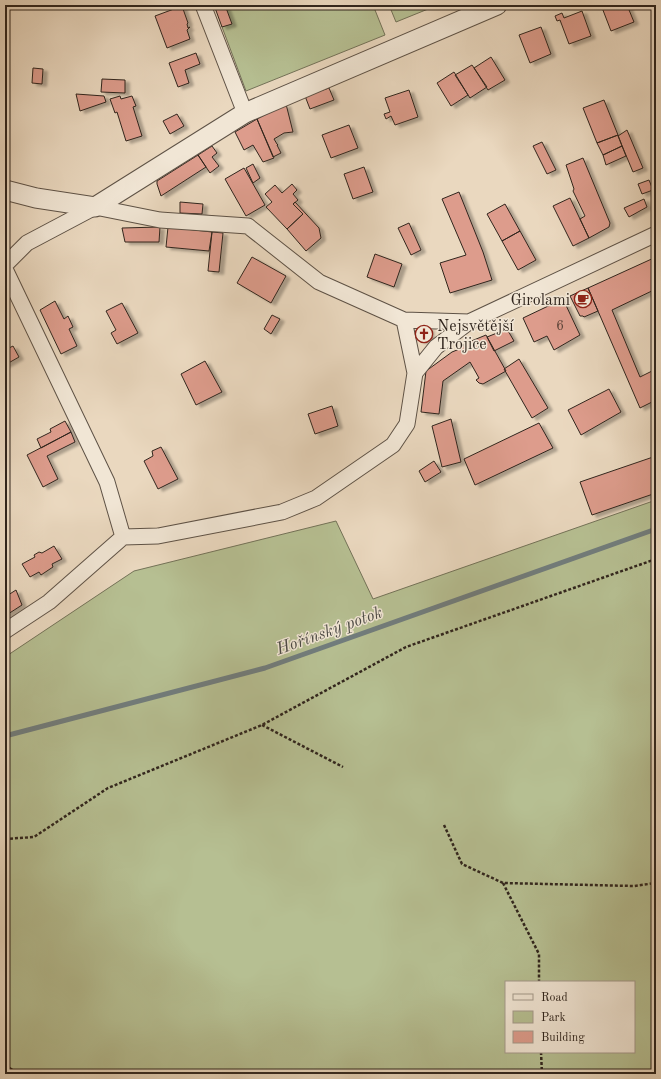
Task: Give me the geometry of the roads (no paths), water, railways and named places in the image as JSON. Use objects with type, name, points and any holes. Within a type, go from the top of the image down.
[{"type":"street","points":[[203,5],[245,113]]},
{"type":"street","points":[[5,265],[27,243],[95,207],[245,113],[497,5]]},
{"type":"street","points":[[5,190],[36,198],[95,207],[160,220],[248,226],[320,282],[404,320],[469,322]]},
{"type":"street","points":[[415,373],[436,347],[469,322],[656,234]]},
{"type":"street","points":[[5,270],[107,482],[122,537]]},
{"type":"street","points":[[5,631],[49,602],[122,537],[158,536],[282,512],[316,498],[393,445],[407,424],[415,373],[404,320]]},
{"type":"waterway","name":"Hořínský potok","points":[[5,736],[265,668],[656,529]]},
{"type":"place","name":"Girolami","points":[[583,299]]},
{"type":"place","name":"Nejsvětější Trojice","points":[[424,334]]}]
